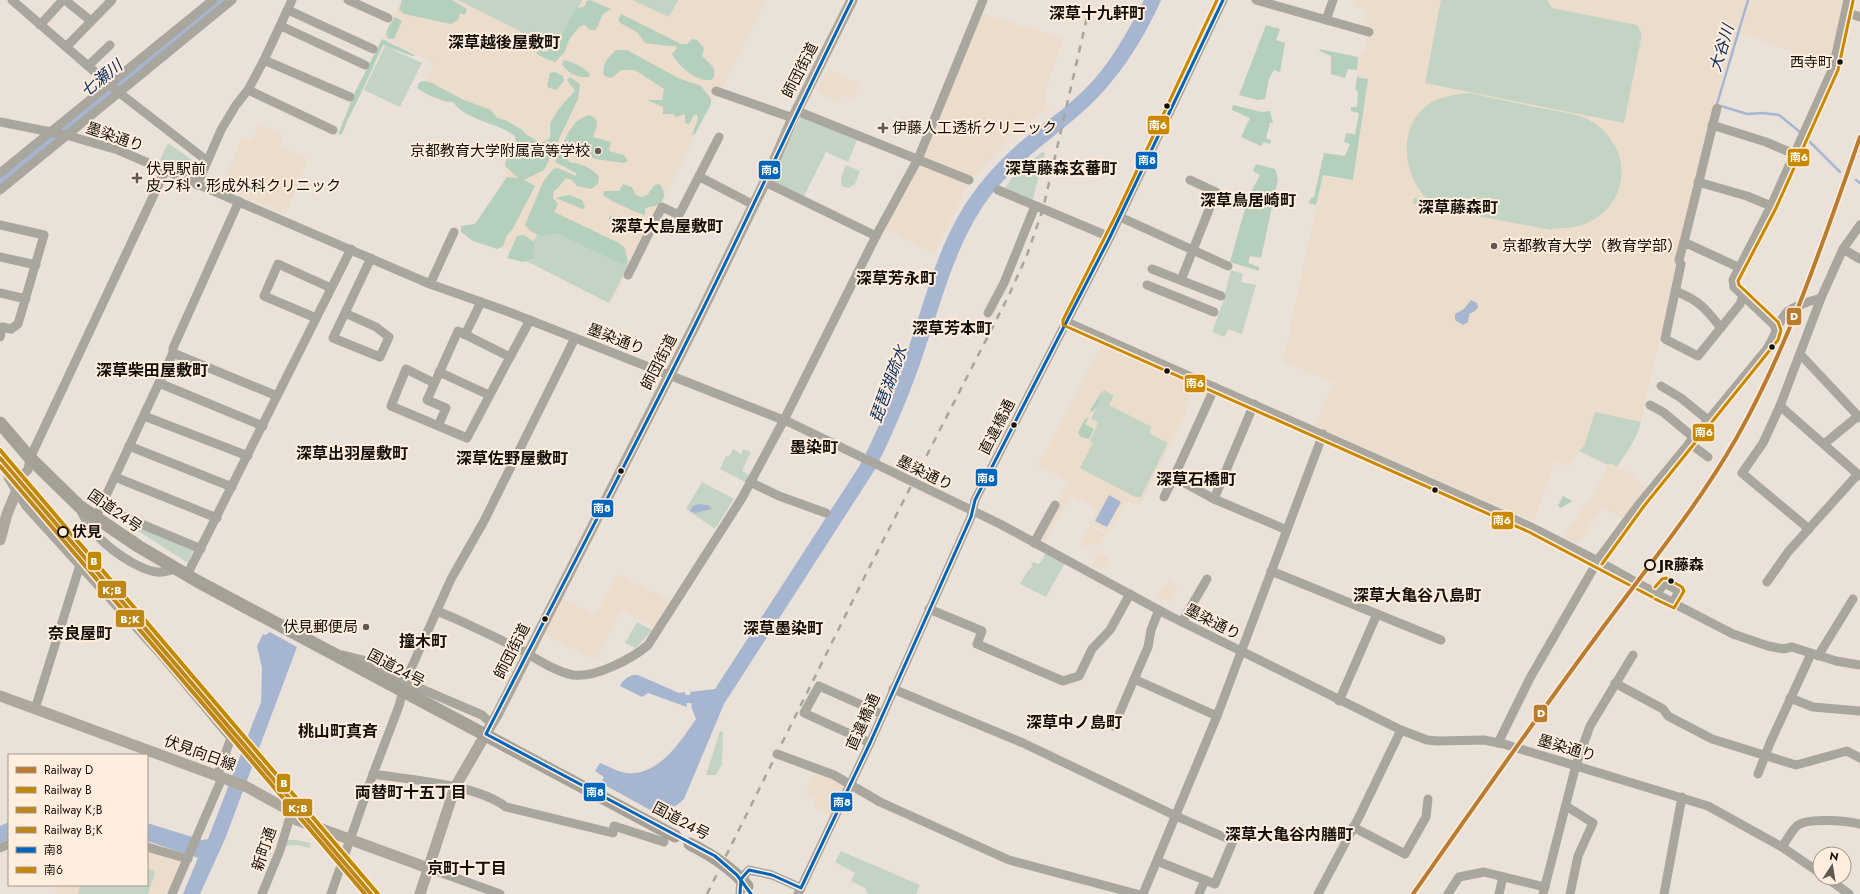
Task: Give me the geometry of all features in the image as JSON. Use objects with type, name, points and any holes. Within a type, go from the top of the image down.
[{"type":"highway","name":"国道24号","points":[[0,424],[30,458],[79,506],[95,519],[182,572],[334,653],[405,686],[489,729],[669,837],[690,844],[714,856],[726,866],[746,891]]},
{"type":"main road","name":"師団街道","points":[[420,894],[455,787],[489,729],[669,375],[754,205],[795,115],[852,0]]},
{"type":"main road","points":[[0,540],[10,482]]},
{"type":"main road","name":"伏見向日線","points":[[0,696],[245,786],[269,799],[297,820],[428,868]]},
{"type":"street","points":[[12,0],[114,89],[206,160]]},
{"type":"street","points":[[40,25],[64,0],[91,21]]},
{"type":"street","points":[[66,47],[112,0]]},
{"type":"street","points":[[0,190],[65,135],[213,0]]},
{"type":"street","points":[[0,173],[52,132],[114,89],[232,0]]},
{"type":"street","points":[[197,185],[206,160],[225,123],[236,105],[248,90],[281,26],[292,0]]},
{"type":"street","points":[[348,0],[388,18]]},
{"type":"street","points":[[437,611],[470,624],[555,669],[573,675],[596,673],[639,653],[651,639],[742,498],[876,236],[918,159],[983,0]]},
{"type":"street","name":"直違橋通","points":[[799,891],[870,743],[971,517],[972,511],[1120,217],[1223,0]]},
{"type":"street","points":[[1256,0],[1369,32]]},
{"type":"street","points":[[1326,20],[1334,0]]},
{"type":"street","points":[[1776,330],[1774,325],[1733,285],[1733,280],[1738,267],[1771,206],[1833,68],[1848,0]]},
{"type":"street","points":[[288,10],[373,50]]},
{"type":"street","points":[[1846,12],[1860,17]]},
{"type":"street","points":[[281,26],[365,65]]},
{"type":"street","points":[[88,66],[110,45]]},
{"type":"street","points":[[264,60],[350,97]]},
{"type":"street","points":[[248,90],[333,130]]},
{"type":"street","points":[[716,91],[795,115],[918,159],[969,180]]},
{"type":"street","points":[[1717,108],[1679,260],[1680,264],[1666,339],[1698,356],[1740,304],[1744,296]]},
{"type":"street","name":"墨染通り","points":[[0,122],[65,135],[118,150],[430,284],[530,320],[783,420],[1000,524],[1182,622],[1243,649],[1339,701],[1401,730],[1427,740],[1484,740],[1498,743],[1682,797],[1708,806],[1782,846],[1812,867]]},
{"type":"street","points":[[1712,125],[1766,142],[1794,154]]},
{"type":"street","points":[[628,275],[662,207],[679,215],[700,177],[719,137]]},
{"type":"street","points":[[165,171],[30,458],[28,470],[10,482],[26,506],[163,657],[232,738],[222,778],[172,894]]},
{"type":"street","points":[[700,177],[754,205]]},
{"type":"street","points":[[1180,298],[1193,250],[1216,192],[1190,180]]},
{"type":"street","points":[[765,182],[876,236]]},
{"type":"street","points":[[1698,182],[1747,196],[1771,206]]},
{"type":"street","points":[[998,190],[1110,237]]},
{"type":"street","points":[[95,519],[173,353],[173,348],[239,202]]},
{"type":"street","points":[[988,313],[1004,283],[1035,206]]},
{"type":"street","points":[[1120,217],[1228,266]]},
{"type":"street","points":[[0,225],[44,235],[18,324],[11,328],[1,327],[0,337]]},
{"type":"street","points":[[1809,529],[1742,473],[1763,443],[1780,406],[1800,354],[1817,299],[1843,249],[1860,225]]},
{"type":"street","points":[[430,284],[454,232]]},
{"type":"street","points":[[1684,242],[1738,267]]},
{"type":"street","points":[[79,506],[87,523],[99,539],[114,552],[138,566],[158,572],[182,572],[201,549],[351,249]]},
{"type":"street","points":[[1843,249],[1860,259]]},
{"type":"street","points":[[0,256],[36,265]]},
{"type":"street","points":[[345,313],[376,327],[389,337],[380,357],[333,338],[371,258]]},
{"type":"street","points":[[316,318],[264,296],[278,264],[331,288]]},
{"type":"street","points":[[1152,269],[1221,296]]},
{"type":"street","points":[[1147,285],[1214,312]]},
{"type":"street","points":[[1675,291],[1691,297],[1704,306],[1721,328]]},
{"type":"street","points":[[0,293],[26,299]]},
{"type":"street","points":[[1498,743],[1530,678],[1598,560],[1640,503],[1764,353],[1774,338],[1776,330],[1786,312],[1817,299]]},
{"type":"street","points":[[465,335],[481,302]]},
{"type":"street","points":[[434,383],[406,370],[391,406],[467,438],[530,320]]},
{"type":"street","points":[[1067,322],[1488,507],[1598,560],[1646,589],[1733,634],[1768,646],[1783,649],[1792,647],[1815,655],[1860,664]]},
{"type":"street","points":[[438,426],[446,408],[427,400],[458,331],[510,357]]},
{"type":"street","points":[[331,894],[405,686],[437,611],[452,579],[484,521],[575,338]]},
{"type":"street","points":[[173,353],[277,396]]},
{"type":"street","points":[[1800,354],[1859,417],[1824,444]]},
{"type":"street","points":[[439,372],[489,395]]},
{"type":"street","points":[[159,383],[263,426]]},
{"type":"street","points":[[1164,497],[1215,386]]},
{"type":"street","points":[[1661,386],[1681,398],[1708,420]]},
{"type":"street","points":[[1214,499],[1254,404]]},
{"type":"street","points":[[1650,405],[1663,412],[1708,457]]},
{"type":"street","points":[[1767,582],[1788,552],[1859,475],[1780,406]]},
{"type":"street","points":[[144,416],[248,456]]},
{"type":"street","points":[[778,754],[834,775],[880,802],[1009,860],[1073,878],[1144,893],[1217,716],[1323,434]]},
{"type":"street","points":[[129,446],[232,488]]},
{"type":"street","points":[[115,477],[217,518]]},
{"type":"street","points":[[1174,477],[1214,499],[1287,530]]},
{"type":"street","points":[[750,482],[779,496],[826,513]]},
{"type":"street","points":[[1034,543],[1055,505]]},
{"type":"street","points":[[115,513],[201,549]]},
{"type":"street","points":[[36,709],[80,565]]},
{"type":"street","points":[[1271,571],[1441,640]]},
{"type":"street","points":[[1182,622],[1206,579]]},
{"type":"street","points":[[1656,594],[1665,583],[1668,584],[1679,591],[1673,603]]},
{"type":"street","points":[[929,609],[982,630],[977,644],[1063,681],[1079,676],[1092,649],[1110,630],[1130,594]]},
{"type":"street","points":[[1758,774],[1790,698],[1815,655],[1853,599]]},
{"type":"street","points":[[1114,726],[1148,648],[1151,630],[1159,610]]},
{"type":"street","points":[[1339,701],[1376,614]]},
{"type":"street","points":[[1448,894],[1459,877],[1484,872],[1544,891],[1576,765],[1590,726],[1633,655]]},
{"type":"street","points":[[1134,679],[1217,716]]},
{"type":"street","points":[[1615,683],[1664,709],[1668,716],[1712,739],[1765,756],[1796,765],[1848,751],[1860,758]]},
{"type":"street","points":[[870,743],[804,713],[819,686],[882,714]]},
{"type":"street","points":[[893,689],[1022,743],[1176,816],[1233,841],[1215,884],[1158,861]]},
{"type":"street","points":[[1790,698],[1813,707],[1860,711]]},
{"type":"street","points":[[1318,894],[1354,827],[1401,730]]},
{"type":"street","points":[[373,774],[455,787],[495,798],[506,807],[613,833],[614,826],[669,837]]},
{"type":"street","points":[[1664,894],[1682,797]]},
{"type":"street","points":[[1354,827],[1405,854],[1426,817],[1428,799]]},
{"type":"street","points":[[1566,806],[1593,823],[1578,856],[1570,894]]},
{"type":"street","name":"新町通","points":[[262,894],[280,850],[291,814]]},
{"type":"street","points":[[1782,846],[1797,826],[1803,822],[1849,822],[1860,824]]},
{"type":"street","points":[[148,847],[188,858]]},
{"type":"street","points":[[428,868],[500,894]]},
{"type":"street","points":[[746,891],[741,879],[749,870],[772,875],[799,891]]},
{"type":"street","points":[[1499,894],[1503,877]]},
{"type":"street","points":[[1199,894],[1205,880]]},
{"type":"street","points":[[1837,886],[1846,893]]},
{"type":"shaded area","name":"京都教育大学附属高等学校","points":[[401,0],[766,0],[717,97],[714,97],[611,304],[506,250],[475,237],[507,170],[502,167],[516,134],[422,87],[435,63],[383,37]]},
{"type":"shaded area","name":"京都教育大学（教育学部）","points":[[1356,0],[1746,0],[1738,33],[1707,126],[1641,422],[1595,412],[1584,446],[1569,466],[1555,461],[1534,521],[1315,426],[1333,383],[1283,361],[1323,176],[1354,181],[1368,79],[1357,76],[1361,51],[1365,51],[1370,28],[1364,26],[1366,10],[1354,5]]},
{"type":"shaded area","points":[[1749,0],[1846,0],[1831,62],[1813,59],[1741,33]]},
{"type":"shaded area","points":[[981,13],[1063,39],[1047,87],[1045,100],[1050,107],[1015,132],[972,178],[923,159],[922,156]]},
{"type":"shaded area","points":[[828,69],[860,85],[852,100],[842,94],[838,102],[816,91]]},
{"type":"shaded area","points":[[259,124],[283,135],[279,146],[308,159],[286,214],[222,187],[242,136],[252,140]]},
{"type":"shaded area","points":[[919,163],[967,182],[959,204],[934,254],[885,229]]},
{"type":"shaded area","points":[[1103,343],[1196,384],[1186,406],[1184,417],[1142,501],[1135,505],[1126,501],[1108,533],[1090,523],[1097,509],[1071,495],[1045,541],[1039,539],[1069,481],[1038,465]]},
{"type":"shaded area","points":[[1609,463],[1628,472],[1646,489],[1623,519],[1603,507],[1578,543],[1564,536],[1586,503],[1590,501]]},
{"type":"shaded area","points":[[1090,526],[1105,534],[1098,547],[1090,542],[1087,547],[1080,543]]},
{"type":"shaded area","points":[[1098,552],[1109,558],[1103,569],[1091,566]]},
{"type":"shaded area","points":[[617,574],[668,600],[655,627],[621,610],[596,660],[545,634],[562,599],[595,615]]},
{"type":"shaded area","points":[[1169,580],[1178,586],[1169,602],[1157,595],[1163,586],[1165,587]]},
{"type":"shaded area","points":[[816,771],[846,785],[831,815],[812,806],[816,798],[805,794]]},
{"type":"shaded area","points":[[148,849],[179,858],[182,862],[167,894],[54,894],[57,886],[148,886]]},
{"type":"green space","points":[[402,0],[452,0],[467,9],[465,15],[460,13],[458,20],[451,24],[404,14],[399,10]]},
{"type":"green space","points":[[458,0],[582,0],[556,49]]},
{"type":"green space","points":[[590,0],[611,9],[603,14],[596,30],[590,30],[585,25],[579,27],[569,40],[564,53],[555,62],[536,53],[540,50],[547,52],[551,46],[557,44],[576,8],[584,7],[587,1]]},
{"type":"green space","points":[[632,0],[678,0],[669,17]]},
{"type":"green space","points":[[1441,0],[1548,0],[1552,8],[1637,25],[1642,34],[1624,123],[1425,83]]},
{"type":"green space","points":[[621,14],[681,44],[687,44],[692,39],[697,40],[704,48],[702,56],[714,69],[715,72],[713,79],[707,80],[695,77],[684,69],[672,54],[677,48],[675,46],[645,43],[637,32],[622,24],[618,20]]},
{"type":"green space","points":[[395,17],[402,21],[394,39],[389,39],[386,35],[388,28]]},
{"type":"green space","points":[[1266,25],[1280,29],[1276,40],[1285,43],[1280,72],[1274,70],[1269,79],[1265,99],[1258,100],[1239,95]]},
{"type":"green space","points":[[382,39],[415,55],[409,55],[383,45],[343,132],[341,135],[338,134],[356,90]]},
{"type":"green space","points":[[385,46],[422,63],[400,107],[364,90]]},
{"type":"green space","points":[[1319,49],[1358,57],[1357,70],[1348,69],[1345,78],[1331,74],[1331,56],[1320,51]]},
{"type":"green space","points":[[616,50],[627,50],[678,78],[701,86],[711,99],[711,104],[695,134],[692,135],[698,119],[697,115],[694,115],[689,124],[685,123],[685,114],[676,117],[673,114],[663,114],[663,107],[647,100],[662,100],[664,89],[635,70],[621,70],[612,78],[604,76],[604,65],[610,55]]},
{"type":"green space","points":[[564,60],[575,63],[585,69],[590,74],[589,77],[581,77],[570,73],[562,64]]},
{"type":"green space","points":[[555,72],[563,76],[564,81],[556,90],[547,87],[550,73]]},
{"type":"green space","points":[[570,77],[580,84],[578,99],[544,170],[524,180],[535,186],[512,230],[507,235],[503,246],[497,249],[473,241],[461,232],[461,226],[475,224],[507,177],[518,178],[505,166],[507,157],[516,142],[515,136],[508,131],[466,114],[453,102],[440,100],[425,93],[417,88],[419,83],[422,81],[430,82],[464,100],[491,110],[497,118],[505,120],[521,129],[527,135],[541,143],[550,138],[550,124],[553,118],[575,91],[567,80]]},
{"type":"green space","points":[[1357,77],[1368,79],[1353,180],[1323,175],[1316,205],[1309,203],[1311,198],[1314,197],[1324,153],[1345,156],[1350,144],[1344,142],[1346,133],[1355,134],[1359,113],[1351,111],[1351,107],[1357,107],[1358,91],[1355,90]]},
{"type":"green space","points":[[1470,93],[1573,114],[1594,123],[1610,139],[1619,156],[1622,175],[1618,192],[1608,207],[1594,219],[1575,227],[1553,228],[1552,230],[1413,204],[1413,198],[1427,199],[1412,177],[1408,164],[1408,138],[1412,125],[1419,114],[1434,101],[1449,96]]},
{"type":"green space","points":[[1233,105],[1262,112],[1270,111],[1273,123],[1270,123],[1266,138],[1271,140],[1270,144],[1264,142],[1261,146],[1241,137],[1250,118],[1232,110]]},
{"type":"green space","points":[[590,115],[596,119],[597,126],[593,137],[611,142],[609,151],[624,155],[628,161],[624,163],[596,159],[588,156],[581,146],[574,145],[568,158],[569,162],[582,165],[593,171],[599,177],[598,184],[591,189],[577,186],[572,180],[566,178],[554,191],[553,198],[558,204],[554,212],[617,242],[625,248],[628,263],[623,265],[557,233],[544,236],[535,234],[525,225],[543,182],[553,169],[558,168],[576,176],[576,173],[555,162],[564,140],[572,127],[583,117]]},
{"type":"green space","points":[[801,117],[857,140],[848,162],[826,152],[804,196],[771,181],[770,178]]},
{"type":"green space","points":[[168,143],[196,163],[192,173],[160,160]]},
{"type":"green space","points":[[1042,152],[1045,153],[1032,202],[1004,190],[1012,178]]},
{"type":"green space","points":[[1256,164],[1275,169],[1278,179],[1261,258],[1250,256],[1248,263],[1259,267],[1259,271],[1230,262],[1248,198],[1260,175],[1253,171]]},
{"type":"green space","points":[[846,165],[860,171],[855,184],[848,188],[842,186],[841,178]]},
{"type":"green space","points":[[623,184],[632,187],[636,195],[642,197],[647,195],[655,185],[659,184],[663,189],[664,198],[657,205],[645,209],[645,215],[631,210],[603,195],[604,191],[619,191]]},
{"type":"green space","points":[[569,195],[582,200],[585,208],[582,209],[556,198]]},
{"type":"green space","points":[[610,215],[632,227],[633,230],[625,230],[616,226],[609,219]]},
{"type":"green space","points":[[543,223],[628,265],[609,303],[524,260]]},
{"type":"green space","points":[[524,235],[534,242],[534,258],[523,262],[507,258],[517,236]]},
{"type":"green space","points":[[1231,270],[1243,274],[1241,282],[1256,285],[1242,334],[1228,329],[1225,337],[1212,332],[1223,302]]},
{"type":"green space","points":[[1103,390],[1099,404],[1092,412],[1090,410]]},
{"type":"green space","points":[[1104,390],[1114,396],[1109,405],[1152,427],[1149,433],[1168,443],[1141,497],[1135,497],[1080,468],[1093,443],[1090,442],[1098,422],[1091,419]]},
{"type":"green space","points":[[1595,412],[1641,422],[1634,440],[1617,467],[1610,463],[1608,465],[1579,451],[1584,446]]},
{"type":"green space","points":[[1089,418],[1085,424],[1094,429],[1089,439],[1081,437],[1078,433],[1085,419]]},
{"type":"green space","points":[[733,449],[741,454],[743,449],[751,452],[742,471],[750,475],[747,483],[720,469],[726,456],[729,457]]},
{"type":"green space","points":[[702,482],[734,499],[715,529],[686,509]]},
{"type":"green space","points":[[1563,496],[1572,501],[1561,508],[1558,506]]},
{"type":"green space","points":[[121,520],[125,520],[193,550],[188,563]]},
{"type":"green space","points":[[1046,552],[1065,563],[1046,597],[1020,584],[1027,572],[1033,566],[1031,565],[1033,562],[1038,564],[1041,562]]},
{"type":"green space","points":[[637,622],[652,630],[636,648],[625,643]]},
{"type":"green space","points":[[720,731],[723,732],[722,764],[716,775],[706,775]]},
{"type":"green space","points":[[287,840],[297,840],[310,843],[310,848],[297,845],[284,846]]},
{"type":"green space","points":[[841,851],[920,885],[916,894],[868,894],[865,888],[851,881],[855,873],[835,862]]},
{"type":"green space","points":[[148,868],[153,870],[155,873],[148,894],[78,894],[80,886],[148,886]]},
{"type":"water","points":[[1144,0],[1161,0],[1139,43],[1120,71],[1088,107],[1019,165],[1006,178],[983,206],[973,223],[956,258],[908,396],[874,471],[724,704],[684,799],[669,809],[652,811],[601,783],[604,777],[595,771],[600,763],[626,773],[645,771],[663,760],[691,727],[696,719],[692,709],[690,692],[715,689],[860,465],[892,395],[941,253],[960,213],[981,182],[1007,154],[1070,103],[1102,70],[1132,24]]},
{"type":"water","points":[[1471,300],[1477,303],[1478,307],[1475,311],[1469,314],[1468,322],[1463,325],[1455,320],[1455,314],[1464,309]]},
{"type":"water","points":[[1109,495],[1121,502],[1107,527],[1095,521]]},
{"type":"water","points":[[699,504],[708,505],[712,509],[695,513],[690,511],[692,507]]},
{"type":"water","points":[[270,632],[297,647],[225,839],[200,894],[183,894],[198,858],[148,841],[148,823],[202,840],[208,839],[261,702],[262,668],[257,646],[263,634],[265,635]]},
{"type":"water","points":[[633,675],[638,675],[679,693],[685,692],[687,707],[648,693],[642,697],[620,686],[625,679]]},
{"type":"water","points":[[8,822],[8,839],[0,843],[0,826]]},
{"type":"waterway","name":"七瀬川","points":[[0,183],[33,154],[44,148],[47,143],[224,0]]},
{"type":"waterway","name":"大谷川","points":[[1717,104],[1748,0]]},
{"type":"waterway","name":"大谷川","points":[[1721,106],[1747,114],[1763,113],[1779,115],[1800,132]]},
{"type":"waterway","name":"大谷川","points":[[1807,139],[1840,172]]},
{"type":"waterway","name":"大谷川","points":[[1856,180],[1860,183]]},
{"type":"waterway","name":"琵琶湖疏水","points":[[676,696],[686,699],[702,699]]},
{"type":"railway","points":[[707,894],[866,574],[1008,297],[1027,255],[1043,209],[1091,0]]},
{"type":"rail line","name":"D","points":[[1413,894],[1550,700],[1614,612],[1670,539],[1705,489],[1737,437],[1774,365],[1790,328],[1860,137]]},
{"type":"rail line","name":"B","points":[[0,450],[378,894]]},
{"type":"rail line","name":"K;B","points":[[0,458],[371,894]]},
{"type":"rail line","name":"B;K","points":[[0,466],[365,894]]},
{"type":"transit line","name":"南8","points":[[751,894],[737,875],[715,856],[486,734],[618,478],[716,283],[852,0]]},
{"type":"transit line","name":"南6","points":[[1217,0],[1116,215],[1063,320],[1063,325],[1529,532],[1652,597]]},
{"type":"transit line","name":"南8","points":[[740,894],[741,879],[749,870],[772,875],[801,888],[870,743],[971,517],[975,500],[1110,237],[1223,0]]},
{"type":"transit line","name":"南6","points":[[1602,564],[1644,506],[1778,340],[1781,330],[1778,322],[1739,285],[1738,281],[1776,208],[1838,70],[1853,1]]},
{"type":"transit line","name":"南6","points":[[1655,587],[1662,579],[1666,578],[1682,587],[1684,591],[1674,608],[1655,599]]},
{"type":"place","name":"西寺町","points":[[1840,62]]},
{"type":"place","name":"伊藤人工透析クリニック","points":[[883,128]]},
{"type":"place","name":"京都教育大学附属高等学校","points":[[598,151]]},
{"type":"place","name":"伏見駅前 皮フ科・形成外科クリニック","points":[[137,178]]},
{"type":"place","name":"京都教育大学（教育学部）","points":[[1494,246]]},
{"type":"place","name":"伏見","points":[[63,532]]},
{"type":"place","name":"JR藤森","points":[[1650,565]]},
{"type":"place","name":"伏見郵便局","points":[[366,627]]},
{"type":"district","name":"深草十九軒町","points":[[1097,13]]},
{"type":"district","name":"深草越後屋敷町","points":[[504,42]]},
{"type":"district","name":"深草藤森玄蕃町","points":[[1061,168]]},
{"type":"district","name":"深草鳥居崎町","points":[[1248,200]]},
{"type":"district","name":"深草藤森町","points":[[1458,207]]},
{"type":"district","name":"深草大島屋敷町","points":[[667,226]]},
{"type":"district","name":"深草芳永町","points":[[896,278]]},
{"type":"district","name":"深草芳本町","points":[[952,328]]},
{"type":"district","name":"深草柴田屋敷町","points":[[152,370]]},
{"type":"district","name":"墨染町","points":[[814,447]]},
{"type":"district","name":"深草出羽屋敷町","points":[[352,453]]},
{"type":"district","name":"深草佐野屋敷町","points":[[512,458]]},
{"type":"district","name":"深草石橋町","points":[[1196,479]]},
{"type":"district","name":"深草大亀谷八島町","points":[[1417,595]]},
{"type":"district","name":"深草墨染町","points":[[783,628]]},
{"type":"district","name":"奈良屋町","points":[[80,633]]},
{"type":"district","name":"撞木町","points":[[423,641]]},
{"type":"district","name":"深草中ノ島町","points":[[1074,722]]},
{"type":"district","name":"桃山町真斉","points":[[338,731]]},
{"type":"district","name":"両替町十五丁目","points":[[411,792]]},
{"type":"district","name":"深草大亀谷内膳町","points":[[1289,834]]},
{"type":"district","name":"京町十丁目","points":[[467,868]]}]
